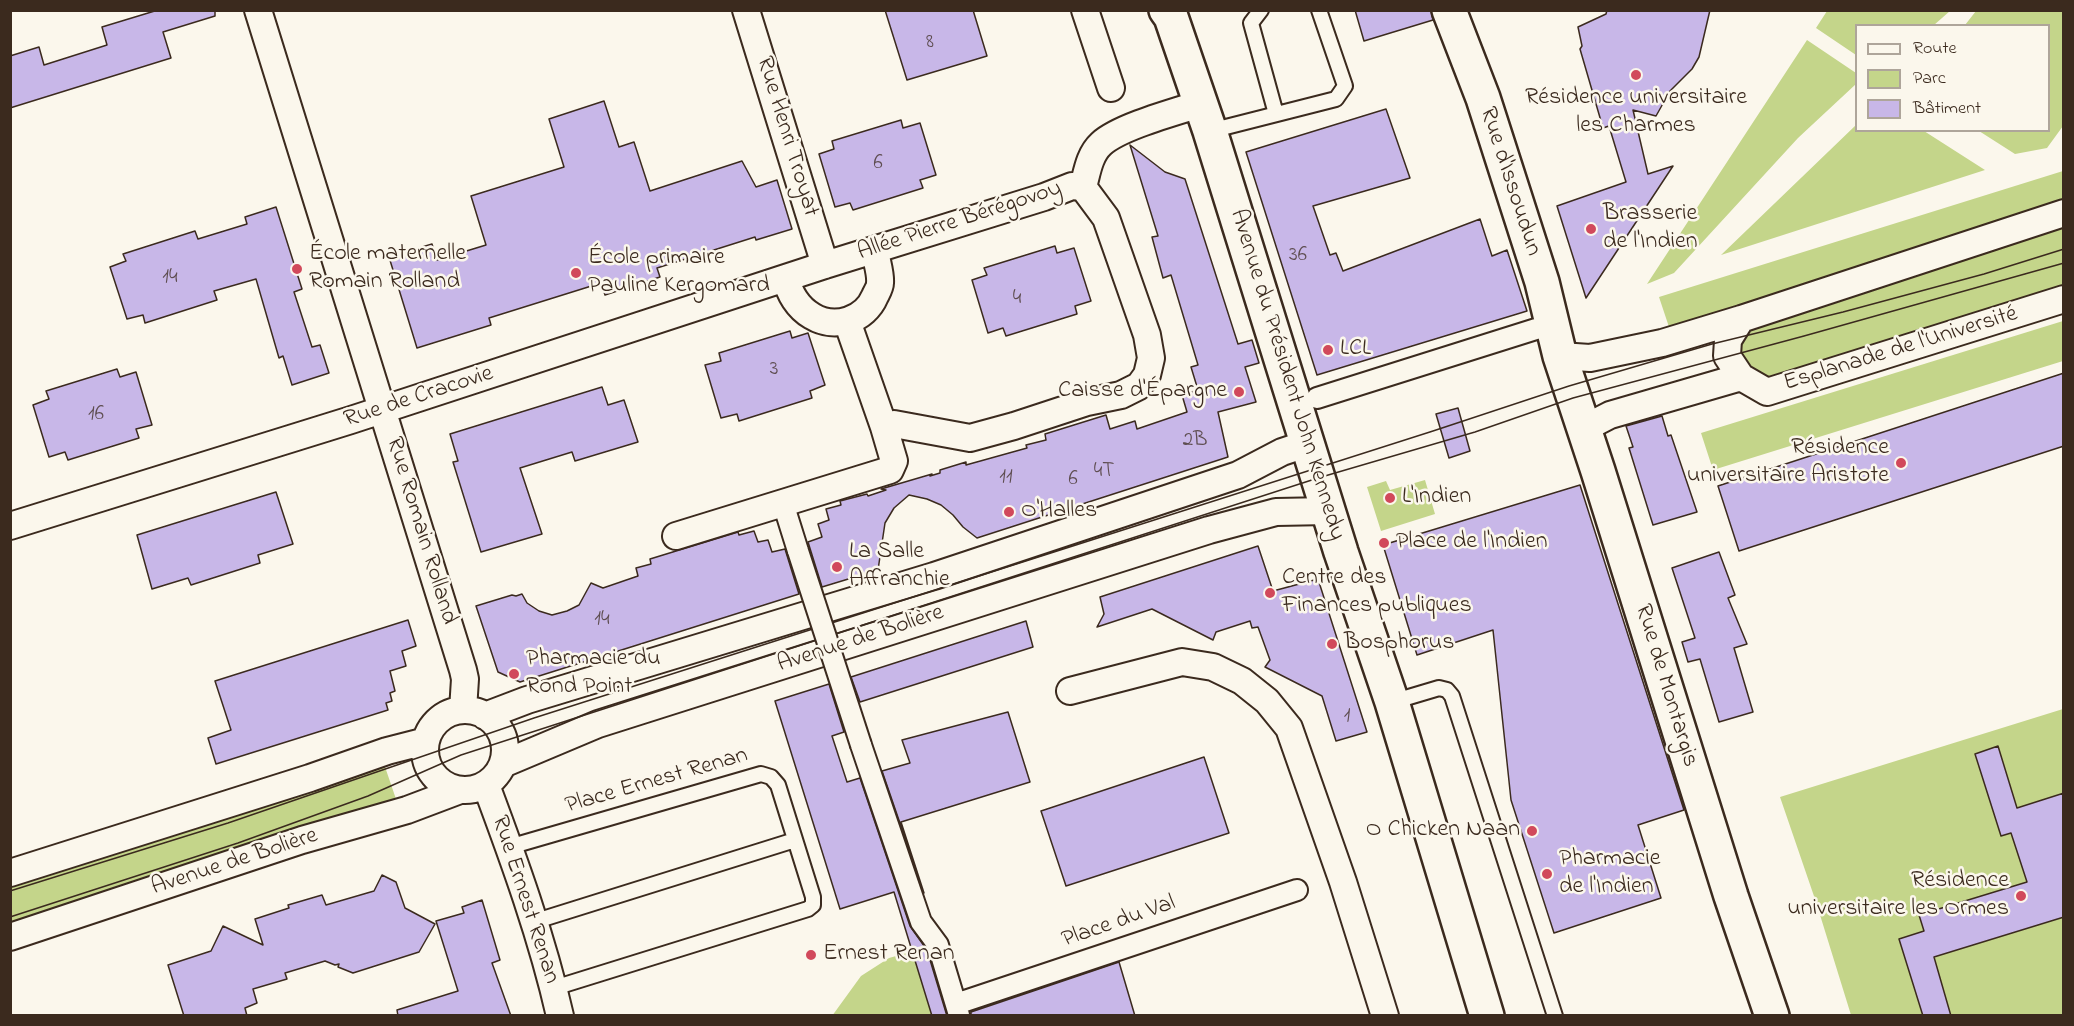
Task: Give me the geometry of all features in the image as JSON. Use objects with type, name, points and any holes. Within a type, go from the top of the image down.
[{"type":"main road","name":"Avenue du Président John Kennedy","points":[[1166,10],[1171,16],[1205,117],[1291,386],[1306,444],[1392,702],[1487,1016]]},
{"type":"main road","name":"Rue d'Issoudun","points":[[1449,10],[1490,120],[1542,282],[1560,356]]},
{"type":"main road","name":"Rue de Montargis","points":[[1560,356],[1731,896],[1772,1016]]},
{"type":"street","name":"Rue Romain Rolland","points":[[258,10],[463,670],[474,713]]},
{"type":"street","name":"Rue Henri Troyat","points":[[746,10],[825,265]]},
{"type":"street","points":[[1085,10],[1111,88]]},
{"type":"street","points":[[1083,187],[1090,160],[1101,144],[1124,130],[1205,117]]},
{"type":"street","name":"Allée Pierre Bérégovoy","points":[[825,265],[1044,197],[1072,186],[1083,187],[1106,218],[1147,335],[1151,358],[1147,375],[1139,386],[1121,395],[1087,402],[970,438],[894,424],[884,426]]},
{"type":"street","points":[[1560,356],[1590,358],[1662,343],[2064,213]]},
{"type":"street","points":[[786,278],[789,290],[812,316],[828,321],[847,321],[861,315],[872,303],[880,284],[874,250]]},
{"type":"street","name":"Rue de Cracovie","points":[[10,526],[382,410],[825,265]]},
{"type":"street","name":"Esplanade de l'Université","points":[[1741,377],[1767,392],[2064,299]]},
{"type":"street","points":[[1583,429],[1610,415],[1741,377],[1727,356],[1728,340],[1741,319]]},
{"type":"street","points":[[676,536],[890,470],[894,461],[884,426],[847,321]]},
{"type":"street","points":[[1317,398],[1536,329]]},
{"type":"street","name":"Avenue de Bolière","points":[[474,713],[527,700],[934,576],[1238,475],[1282,452],[1306,444]]},
{"type":"street","points":[[783,503],[921,922],[938,945],[958,1010]]},
{"type":"street","name":"Avenue de Bolière","points":[[503,764],[598,724],[1209,530],[1276,512],[1329,511]]},
{"type":"street","points":[[1070,691],[1182,662],[1213,667],[1242,681],[1267,701],[1289,728],[1343,882],[1385,1016]]},
{"type":"street","points":[[450,713],[474,713],[494,722],[505,741],[503,764],[494,779],[486,785],[460,790],[447,786],[430,769],[426,756],[426,741],[431,729],[450,713]]},
{"type":"street","points":[[10,873],[310,778],[387,751],[426,741]]},
{"type":"street","name":"Rue Ernest Renan","points":[[486,785],[509,847],[554,988],[560,1016]]},
{"type":"street","name":"Avenue de Bolière","points":[[10,937],[302,840],[407,810],[460,790]]},
{"type":"street","name":"Place du Val","points":[[958,1010],[1297,890]]},
{"type":"lane","points":[[1261,10],[1251,23],[1276,114]]},
{"type":"lane","points":[[1205,117],[1276,114],[1336,99],[1345,86],[1319,10]]},
{"type":"lane","points":[[1392,702],[1439,688],[1447,690],[1452,696],[1555,1016]]},
{"type":"lane","name":"Place Ernest Renan","points":[[509,847],[761,774],[771,777],[778,785],[813,897],[813,905],[808,909],[554,988]]},
{"type":"lane","points":[[533,922],[795,840]]},
{"type":"green space","points":[[1827,10],[1950,11],[1935,24],[1855,24],[1855,54],[1816,28]]},
{"type":"green space","points":[[1976,11],[2063,11],[2063,126],[2047,148],[2015,154],[1981,132],[2050,132],[2050,24],[1966,24]]},
{"type":"green space","points":[[1807,40],[1855,72],[1855,85],[1798,138],[1674,273],[1647,284]]},
{"type":"green space","points":[[1855,126],[1855,132],[1926,132],[1985,170],[1721,255]]},
{"type":"green space","points":[[2063,171],[2063,211],[1671,333],[1659,297]]},
{"type":"green space","points":[[2063,227],[2063,289],[1775,379],[1758,376],[1744,359],[1743,341],[1757,325]]},
{"type":"green space","points":[[2063,321],[2063,361],[1713,470],[1701,433]]},
{"type":"green space","points":[[1425,480],[1435,514],[1381,531],[1367,487],[1386,481],[1390,490]]},
{"type":"green space","points":[[2063,709],[2063,1015],[1851,1015],[1780,797]]},
{"type":"green space","points":[[383,761],[397,802],[11,924],[10,885]]},
{"type":"green space","points":[[935,945],[957,1016],[832,1016],[861,976],[889,958]]},
{"type":"building","points":[[158,10],[215,10],[215,16],[163,32],[171,58],[10,108],[10,56],[39,47],[44,65],[107,45],[102,27]]},
{"type":"building","points":[[885,10],[973,10],[987,56],[907,80]]},
{"type":"building","points":[[1355,10],[1431,10],[1433,20],[1364,41]]},
{"type":"building","name":"Résidence universitaire les Charmes","points":[[1607,10],[1710,10],[1699,57],[1692,69],[1670,91],[1656,116],[1633,110],[1648,174],[1673,166],[1586,298],[1557,206],[1626,182],[1609,126],[1603,128],[1580,49],[1582,46],[1578,27],[1606,14]]},
{"type":"building","points":[[604,101],[619,147],[634,142],[650,191],[742,161],[756,187],[777,180],[792,229],[756,240],[755,237],[657,268],[660,277],[605,295],[601,283],[489,318],[491,325],[417,348],[389,257],[432,244],[437,260],[486,245],[471,196],[564,167],[549,119]]},
{"type":"building","points":[[1386,109],[1410,178],[1313,206],[1330,255],[1336,253],[1343,271],[1480,219],[1492,256],[1507,250],[1527,311],[1317,375],[1246,152]]},
{"type":"building","points":[[901,120],[903,128],[920,123],[936,175],[920,180],[923,188],[853,210],[850,203],[835,207],[819,154],[834,149],[832,141]]},
{"type":"building","points":[[1130,145],[1165,172],[1185,179],[1238,344],[1252,340],[1259,363],[1245,367],[1256,402],[1218,412],[1228,457],[977,538],[941,505],[909,495],[894,508],[885,523],[878,570],[822,587],[808,542],[822,537],[818,524],[829,520],[826,509],[841,505],[840,501],[867,494],[868,496],[886,490],[881,489],[940,473],[940,470],[966,462],[966,465],[1027,448],[1026,445],[1046,440],[1045,434],[1106,415],[1110,429],[1135,421],[1137,429],[1187,412],[1182,395],[1198,390],[1191,367],[1198,365],[1171,275],[1163,278],[1152,237],[1158,236]]},
{"type":"building","points":[[276,207],[302,289],[294,292],[312,347],[320,345],[329,373],[292,385],[283,356],[279,358],[256,279],[214,291],[217,300],[145,323],[143,315],[127,319],[110,267],[126,261],[123,254],[195,231],[198,239],[247,224],[245,217]]},
{"type":"building","points":[[1055,246],[1057,253],[1074,248],[1091,301],[1075,306],[1077,314],[1006,336],[1003,328],[988,333],[972,280],[987,275],[984,268]]},
{"type":"building","points":[[790,331],[792,338],[808,333],[825,385],[810,391],[812,398],[739,421],[737,414],[721,418],[705,365],[721,361],[719,353]]},
{"type":"building","points":[[117,369],[120,377],[136,372],[152,425],[136,429],[139,438],[68,460],[65,452],[49,457],[33,405],[49,399],[46,391]]},
{"type":"building","name":"Résidence universitaire Aristote","points":[[2064,373],[2064,446],[1739,551],[1718,486]]},
{"type":"building","points":[[602,387],[608,405],[624,400],[638,442],[575,461],[572,452],[520,468],[542,534],[481,552],[453,462],[458,461],[450,434]]},
{"type":"building","points":[[1458,408],[1470,451],[1449,458],[1436,414]]},
{"type":"building","points":[[1662,416],[1668,436],[1671,435],[1697,512],[1653,525],[1629,448],[1633,447],[1626,426]]},
{"type":"building","points":[[1580,485],[1684,810],[1638,825],[1661,898],[1554,933],[1511,800],[1493,630],[1417,655],[1383,545]]},
{"type":"building","points":[[276,492],[293,544],[258,555],[260,563],[191,585],[188,578],[152,589],[137,535]]},
{"type":"building","points":[[754,531],[758,542],[768,540],[772,552],[785,549],[799,594],[520,682],[498,672],[476,606],[522,594],[527,603],[539,611],[552,615],[567,611],[579,605],[591,583],[603,588],[638,576],[636,568],[651,564],[650,559],[738,532],[739,535]]},
{"type":"building","points":[[1258,546],[1273,591],[1318,579],[1367,732],[1336,741],[1322,696],[1265,667],[1270,660],[1258,627],[1252,628],[1250,621],[1216,632],[1213,640],[1152,609],[1097,627],[1104,614],[1100,597]]},
{"type":"building","points":[[1719,552],[1735,595],[1728,598],[1747,644],[1734,648],[1753,712],[1719,722],[1700,659],[1688,662],[1682,642],[1695,638],[1672,568]]},
{"type":"building","points":[[408,620],[416,646],[402,651],[406,666],[390,671],[395,691],[390,693],[392,701],[386,703],[388,710],[216,764],[208,738],[231,730],[215,681]]},
{"type":"building","points":[[1026,621],[1033,647],[860,702],[851,677]]},
{"type":"building","points":[[829,684],[844,732],[832,736],[847,782],[860,778],[910,926],[927,950],[947,1016],[932,1016],[894,892],[840,909],[775,701]]},
{"type":"building","points":[[1008,712],[1030,782],[901,822],[924,893],[882,771],[910,763],[902,740]]},
{"type":"building","name":"Résidence universitaire les Ormes","points":[[1998,746],[2017,808],[2064,793],[2064,917],[1934,957],[1951,1016],[1923,1016],[1899,939],[1924,931],[1919,915],[2027,882],[2011,833],[2001,836],[1975,754]]},
{"type":"building","points":[[1204,757],[1229,833],[1066,886],[1041,811]]},
{"type":"building","points":[[382,875],[396,882],[405,908],[435,924],[419,952],[353,973],[338,967],[339,964],[335,965],[325,961],[285,973],[287,979],[253,989],[257,1003],[245,1008],[247,1016],[184,1016],[168,965],[211,951],[223,926],[263,945],[255,919],[289,908],[288,905],[322,895],[326,905],[374,891]]},
{"type":"building","points":[[482,900],[500,960],[492,963],[511,1016],[398,1016],[397,1010],[458,991],[436,921],[464,913],[462,907]]},
{"type":"building","points":[[1119,962],[1135,1016],[971,1016],[971,1012]]},
{"type":"tram line","points":[[10,891],[228,823],[534,718],[1569,386],[1712,344],[1984,274],[2064,249]]},
{"type":"tram line","points":[[10,917],[238,843],[368,796],[461,755],[1318,478],[1475,432],[1573,398],[2064,263]]},
{"type":"place","name":"Résidence universitaire les Charmes","points":[[1636,75]]},
{"type":"place","name":"Brasserie de l'Indien","points":[[1591,229]]},
{"type":"place","name":"École maternelle Romain Rolland","points":[[297,269]]},
{"type":"place","name":"École primaire Pauline Kergomard","points":[[576,273]]},
{"type":"place","name":"LCL","points":[[1328,350]]},
{"type":"place","name":"Caisse d'Épargne","points":[[1239,392]]},
{"type":"place","name":"Résidence universitaire Aristote","points":[[1901,463]]},
{"type":"place","name":"L'Indien","points":[[1390,498]]},
{"type":"place","name":"O'Halles","points":[[1009,512]]},
{"type":"place","name":"Place de l'Indien","points":[[1384,543]]},
{"type":"place","name":"La Salle Affranchie","points":[[837,567]]},
{"type":"place","name":"Centre des Finances publiques","points":[[1270,593]]},
{"type":"place","name":"Bosphorus","points":[[1332,644]]},
{"type":"place","name":"Pharmacie du Rond Point","points":[[514,674]]},
{"type":"place","name":"O Chicken Naan","points":[[1532,831]]},
{"type":"place","name":"Pharmacie de l'Indien","points":[[1547,874]]},
{"type":"place","name":"Résidence universitaire les Ormes","points":[[2021,896]]},
{"type":"place","name":"Ernest Renan","points":[[811,955]]}]
